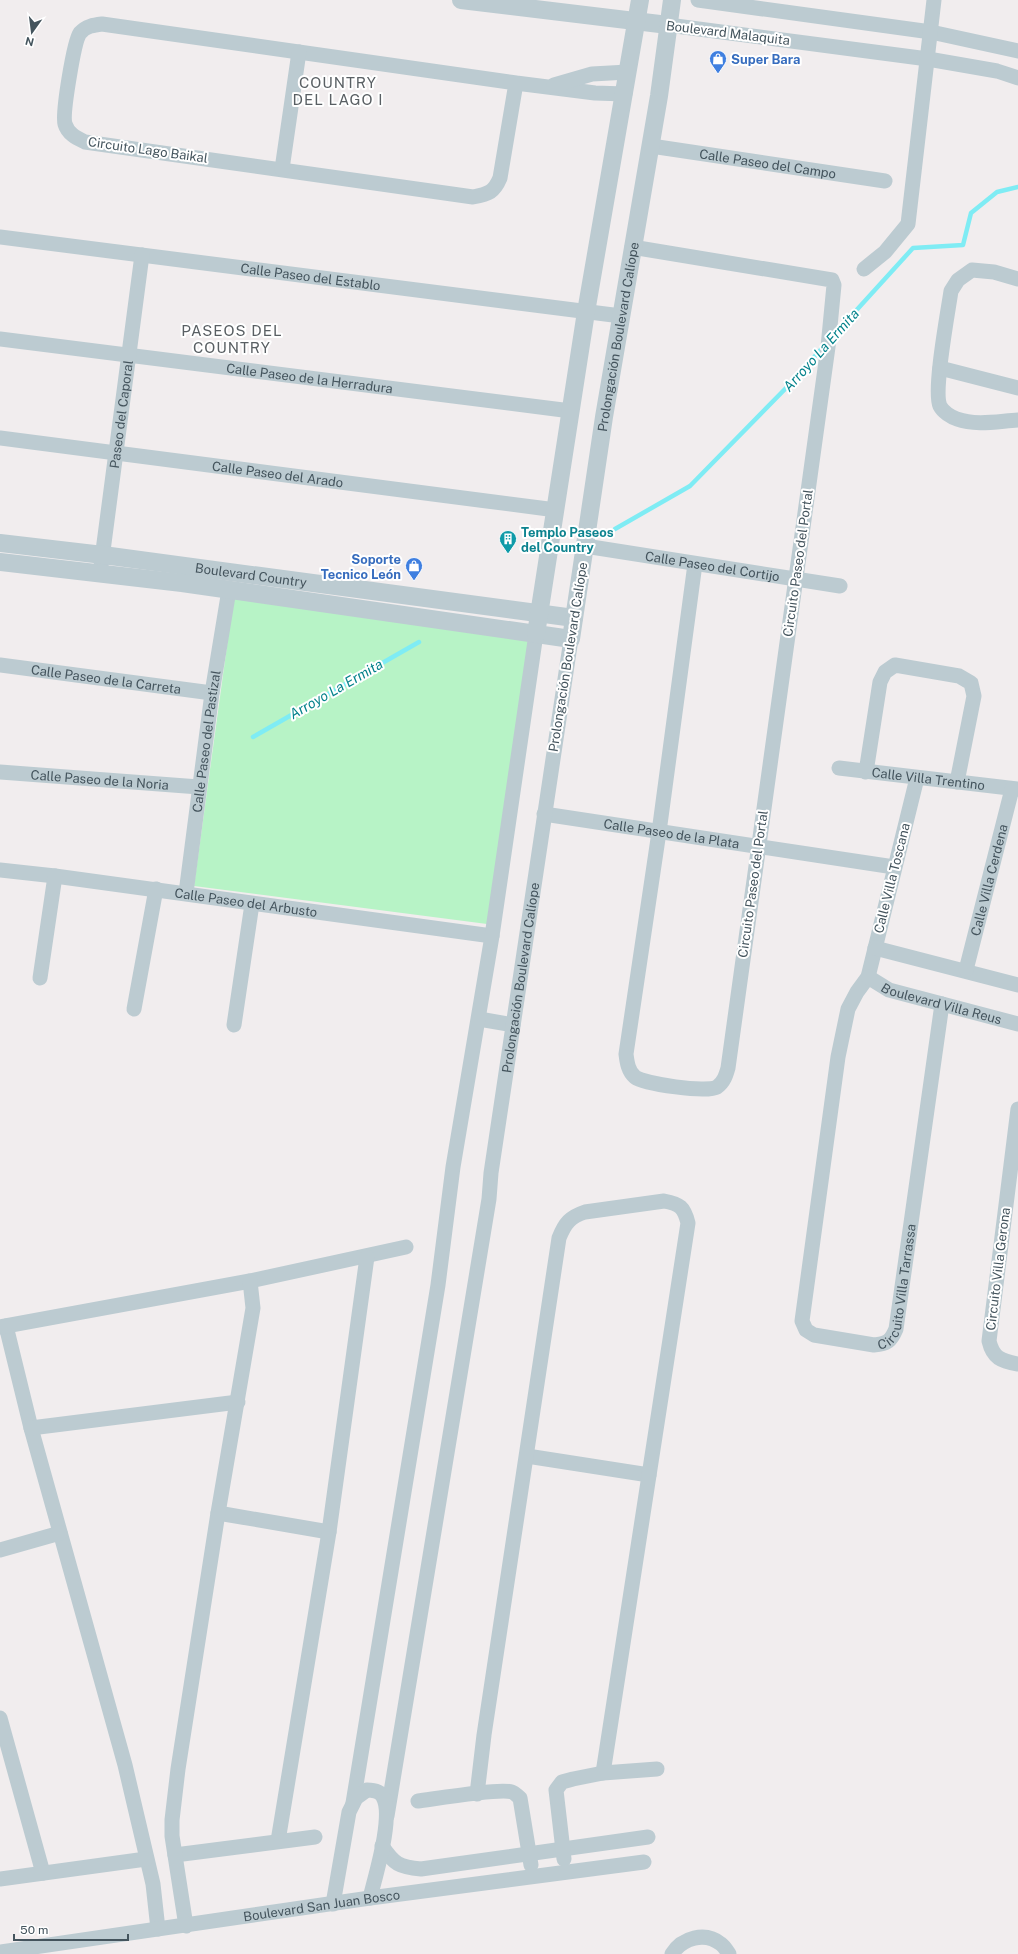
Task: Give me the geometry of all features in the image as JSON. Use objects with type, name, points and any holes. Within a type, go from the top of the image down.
[{"type":"street","name":"Boulevard Malaquita","points":[[461,0],[928,59],[996,71],[1018,78]]},
{"type":"street","points":[[353,1803],[438,1285],[453,1167],[492,936],[539,613],[586,312],[625,94],[640,0]]},
{"type":"street","name":"Prolongación Boulevard Calíope","points":[[370,1898],[382,1846],[489,1199],[491,1173],[604,417],[632,247],[651,146],[672,0]]},
{"type":"street","points":[[698,0],[930,32],[1018,51]]},
{"type":"street","points":[[864,269],[885,252],[908,224],[934,0]]},
{"type":"street","name":"Circuito Lago Baikal","points":[[516,83],[500,178],[496,187],[487,194],[474,197],[85,142],[72,135],[65,124],[64,111],[76,43],[81,32],[90,25],[102,24],[516,83],[595,93],[625,94]]},
{"type":"street","points":[[282,169],[299,52]]},
{"type":"street","name":"Circuito Lago Baikal","points":[[549,86],[592,74],[628,72]]},
{"type":"street","name":"Calle Paseo del Campo","points":[[651,146],[885,181]]},
{"type":"street","name":"Calle Paseo del Establo","points":[[0,237],[621,316]]},
{"type":"street","name":"Circuito Paseo del Portal","points":[[632,247],[832,280],[834,292],[828,347],[728,1068],[724,1079],[717,1087],[706,1090],[646,1082],[635,1076],[628,1067],[626,1054],[659,832],[695,564]]},
{"type":"street","name":"Paseo del Caporal","points":[[100,573],[142,255]]},
{"type":"street","points":[[1018,279],[994,272],[972,270],[958,280],[951,291],[940,368],[938,396],[940,407],[957,419],[973,422],[1018,420]]},
{"type":"street","name":"Calle Paseo de la Herradura","points":[[0,339],[571,411]]},
{"type":"street","points":[[940,368],[1018,388]]},
{"type":"street","name":"Calle Paseo del Arado","points":[[0,438],[556,510]]},
{"type":"street","name":"Boulevard Country","points":[[0,542],[574,618]]},
{"type":"street","name":"Calle Paseo del Cortijo","points":[[585,546],[840,586]]},
{"type":"street","name":"Boulevard Country","points":[[0,562],[100,573],[229,590],[571,638]]},
{"type":"street","name":"Calle Paseo del Pastizal","points":[[186,893],[212,693],[229,590]]},
{"type":"street","name":"Calle Paseo de la Carreta","points":[[0,665],[212,693]]},
{"type":"street","points":[[866,772],[880,682],[885,672],[895,665],[959,676],[971,683],[974,696],[957,782]]},
{"type":"street","name":"Calle Villa Trentino","points":[[839,768],[1015,789]]},
{"type":"street","name":"Calle Paseo de la Noria","points":[[0,772],[199,787]]},
{"type":"street","name":"Calle Villa Toscana","points":[[868,977],[917,778]]},
{"type":"street","name":"Calle Villa Cerdena","points":[[966,970],[1015,789]]},
{"type":"street","name":"Calle Paseo de la Plata","points":[[544,814],[894,867]]},
{"type":"street","name":"Calle Paseo del Arbusto","points":[[0,870],[186,893],[252,904],[492,936]]},
{"type":"street","points":[[40,978],[55,876]]},
{"type":"street","points":[[134,1008],[156,889]]},
{"type":"street","points":[[234,1025],[252,904]]},
{"type":"street","points":[[875,948],[966,970],[1018,985]]},
{"type":"street","name":"Boulevard Villa Reus","points":[[868,977],[889,990],[1018,1024]]},
{"type":"street","name":"Circuito Villa Tarrassa","points":[[868,977],[857,992],[848,1009],[838,1058],[802,1321],[806,1330],[814,1335],[874,1345],[885,1344],[892,1339],[896,1329],[942,1004]]},
{"type":"street","points":[[478,1019],[513,1025]]},
{"type":"street","name":"Circuito Villa Gerona","points":[[1018,1109],[989,1341],[992,1351],[999,1358],[1018,1364]]},
{"type":"street","points":[[477,1794],[484,1735],[559,1238],[564,1224],[572,1216],[585,1212],[664,1201],[677,1204],[685,1212],[688,1223],[603,1773]]},
{"type":"street","points":[[158,1929],[153,1884],[125,1765],[3,1327],[250,1282],[367,1257],[406,1247]]},
{"type":"street","points":[[278,1841],[329,1532],[367,1257]]},
{"type":"street","points":[[186,1926],[172,1836],[172,1820],[176,1781],[218,1513],[253,1308],[250,1282]]},
{"type":"street","points":[[31,1428],[238,1402]]},
{"type":"street","points":[[527,1456],[649,1475]]},
{"type":"street","points":[[218,1513],[329,1532]]},
{"type":"street","points":[[0,1550],[60,1533]]},
{"type":"street","points":[[0,1718],[43,1873]]},
{"type":"street","points":[[565,1872],[556,1790],[562,1782],[603,1773],[657,1769]]},
{"type":"street","points":[[332,1904],[349,1812],[356,1798],[362,1792],[367,1790],[378,1791],[386,1803],[387,1816]]},
{"type":"street","points":[[418,1802],[503,1791],[512,1792],[520,1798],[533,1876]]},
{"type":"street","points":[[175,1855],[315,1837]]},
{"type":"street","points":[[382,1846],[391,1860],[403,1867],[420,1869],[530,1855],[648,1837]]},
{"type":"street","points":[[0,1879],[146,1859]]},
{"type":"street","name":"Boulevard San Juan Bosco","points":[[0,1952],[370,1898],[644,1862]]},
{"type":"street","points":[[672,1954],[677,1946],[691,1938],[707,1937],[721,1944],[729,1954]]},
{"type":"green space","points":[[234,595],[530,638],[487,924],[194,886]]},
{"type":"waterway","name":"Arroyo La Ermita","points":[[833,336],[913,248],[963,245],[971,213],[997,192],[1018,187]]},
{"type":"waterway","name":"Arroyo La Ermita","points":[[615,529],[690,486],[789,385],[824,346]]},
{"type":"waterway","name":"Arroyo La Ermita","points":[[253,737],[419,642]]},
{"type":"place","name":"Super Bara","points":[[718,74]]},
{"type":"place","name":"Templo Paseos del Country","points":[[508,554]]},
{"type":"place","name":"Soporte Tecnico León","points":[[414,581]]},
{"type":"district","name":"COUNTRY DEL LAGO I","points":[[338,90]]},
{"type":"district","name":"PASEOS DEL COUNTRY","points":[[232,338]]}]
